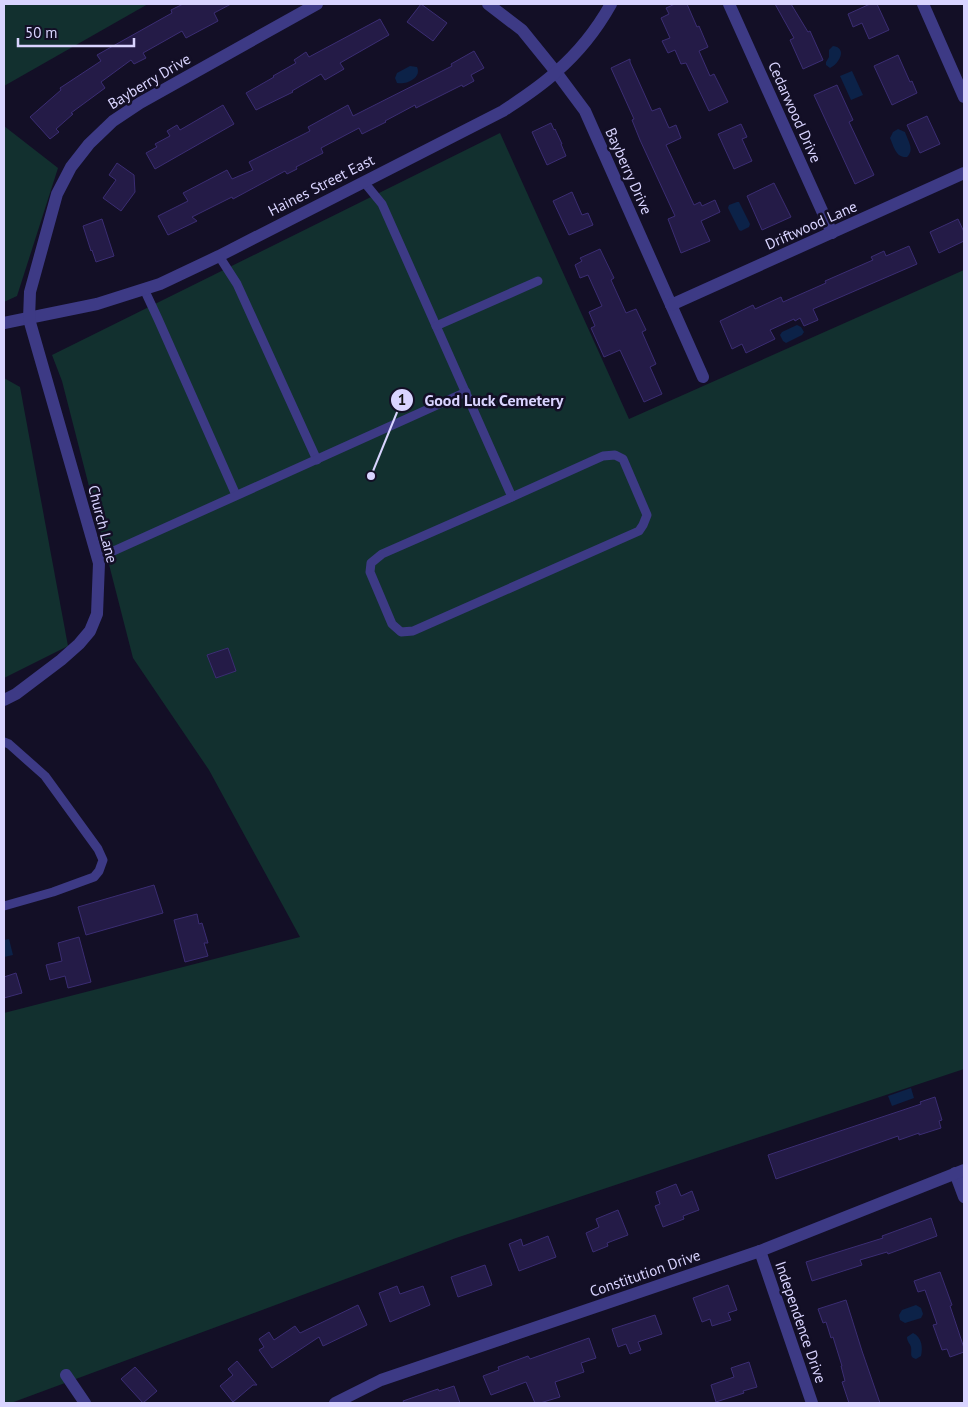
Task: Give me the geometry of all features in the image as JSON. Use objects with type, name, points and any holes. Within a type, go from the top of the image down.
[{"type":"street","name":"Bayberry Drive","points":[[29,319],[30,292],[57,194],[71,167],[89,144],[113,121],[140,103],[317,4]]},
{"type":"street","name":"Bayberry Drive","points":[[488,4],[522,30],[585,111],[703,377]]},
{"type":"street","name":"Haines Street East","points":[[4,323],[97,304],[160,284],[219,256],[503,111],[556,72],[584,44],[611,4]]},
{"type":"street","name":"Cedarwood Drive","points":[[729,4],[832,233]]},
{"type":"street","points":[[923,4],[964,96]]},
{"type":"street","name":"Driftwood Lane","points":[[671,305],[964,173]]},
{"type":"street","name":"Church Lane","points":[[4,700],[16,694],[80,644],[90,631],[97,614],[98,558],[29,319]]},
{"type":"street","points":[[960,1172],[964,1197]]},
{"type":"street","name":"Constitution Drive","points":[[335,1403],[381,1380],[760,1251],[960,1172]]},
{"type":"street","name":"Independence Drive","points":[[760,1251],[812,1403]]},
{"type":"street","points":[[66,1375],[85,1403]]},
{"type":"lane","points":[[364,182],[382,204],[512,497]]},
{"type":"lane","points":[[219,256],[237,284],[317,460]]},
{"type":"lane","points":[[436,326],[538,281]]},
{"type":"lane","points":[[144,289],[236,495]]},
{"type":"lane","points":[[98,558],[466,392]]},
{"type":"lane","points":[[615,455],[623,459],[647,515],[644,525],[639,530],[412,632],[400,632],[392,624],[370,572],[371,562],[382,554],[512,497],[603,456],[615,455]]},
{"type":"lane","points":[[4,742],[10,744],[45,776],[98,849],[103,860],[99,871],[94,877],[53,892],[4,906]]},
{"type":"green space","points":[[4,4],[148,4],[4,86]]},
{"type":"green space","points":[[4,126],[58,168],[17,296],[4,302]]},
{"type":"green space","points":[[500,133],[629,419],[964,270],[964,1069],[456,1238],[11,1403],[4,1403],[4,1013],[300,937],[209,770],[133,658],[62,381],[52,355]]},
{"type":"green space","points":[[4,378],[20,387],[68,646],[4,678]]},
{"type":"water","points":[[833,46],[838,47],[841,53],[839,60],[830,68],[826,65],[826,62],[829,57],[829,50]]},
{"type":"water","points":[[410,66],[417,67],[418,71],[415,77],[409,82],[397,83],[395,78],[397,73]]},
{"type":"water","points":[[852,71],[863,95],[851,100],[840,76]]},
{"type":"water","points":[[898,129],[905,132],[910,145],[907,157],[898,154],[890,138],[893,132]]},
{"type":"water","points":[[739,202],[750,224],[749,227],[741,231],[728,208],[729,205]]},
{"type":"water","points":[[797,325],[804,332],[802,335],[786,343],[783,341],[780,335],[782,332]]},
{"type":"water","points":[[9,939],[13,955],[4,957],[4,940]]},
{"type":"water","points":[[911,1088],[914,1098],[892,1106],[888,1096]]},
{"type":"water","points":[[916,1305],[921,1308],[923,1314],[921,1318],[905,1323],[900,1320],[899,1315],[902,1310]]},
{"type":"water","points":[[913,1333],[918,1337],[922,1346],[921,1356],[916,1359],[912,1356],[911,1347],[907,1339]]},
{"type":"building","points":[[183,4],[231,4],[214,13],[218,21],[186,38],[182,31],[143,53],[146,58],[134,64],[131,60],[101,82],[105,88],[71,113],[73,114],[56,129],[59,132],[50,139],[30,117],[61,90],[60,88],[101,61],[97,55],[172,13],[171,10]]},
{"type":"building","points":[[421,4],[447,23],[433,41],[407,22]]},
{"type":"building","points":[[675,4],[687,4],[697,27],[699,26],[708,47],[699,51],[710,76],[714,74],[728,102],[709,111],[686,63],[681,64],[675,50],[668,53],[662,41],[670,38],[661,18],[669,14],[666,8]]},
{"type":"building","points":[[775,4],[791,4],[808,32],[810,31],[823,60],[803,69],[790,40],[794,38]]},
{"type":"building","points":[[870,4],[877,4],[889,30],[869,39],[862,23],[853,27],[848,14]]},
{"type":"building","points":[[380,19],[389,35],[340,63],[344,69],[325,80],[321,74],[293,92],[256,110],[246,93],[296,63],[294,60],[306,52],[309,57]]},
{"type":"building","points":[[474,51],[484,68],[471,75],[474,81],[416,108],[415,105],[362,134],[359,128],[321,148],[323,153],[296,167],[297,169],[287,174],[285,171],[233,199],[232,197],[192,217],[197,221],[168,235],[158,216],[188,201],[183,193],[227,170],[232,179],[253,170],[249,162],[310,131],[308,127],[348,105],[353,116],[452,66],[451,64]]},
{"type":"building","points":[[898,55],[917,93],[892,105],[874,66]]},
{"type":"building","points":[[630,59],[652,111],[660,108],[669,128],[676,125],[681,138],[666,145],[694,205],[700,202],[702,206],[715,200],[720,212],[701,221],[710,241],[681,253],[668,219],[675,216],[640,140],[632,120],[634,119],[611,68]]},
{"type":"building","points":[[837,85],[853,120],[849,122],[874,175],[855,184],[814,95]]},
{"type":"building","points":[[223,105],[234,124],[155,169],[146,153],[157,147],[155,144],[170,136],[167,131],[177,125],[180,130]]},
{"type":"building","points":[[927,116],[940,144],[920,153],[907,125]]},
{"type":"building","points":[[551,123],[566,156],[547,165],[532,132]]},
{"type":"building","points":[[741,124],[747,137],[742,139],[752,161],[734,169],[718,134]]},
{"type":"building","points":[[117,163],[134,175],[135,192],[121,211],[103,198],[116,180],[109,175]]},
{"type":"building","points":[[774,183],[791,217],[762,230],[747,196]]},
{"type":"building","points":[[572,192],[582,215],[588,213],[593,225],[569,235],[553,201]]},
{"type":"building","points":[[102,219],[114,256],[96,262],[83,226]]},
{"type":"building","points":[[958,219],[964,232],[964,241],[939,253],[930,232]]},
{"type":"building","points":[[909,246],[917,264],[813,309],[818,320],[804,326],[800,318],[795,321],[794,319],[770,330],[775,339],[746,353],[742,344],[732,349],[720,321],[753,305],[755,309],[781,297],[783,302],[873,260],[871,257],[884,251],[886,256]]},
{"type":"building","points":[[600,249],[614,278],[611,280],[626,313],[636,309],[646,330],[642,332],[656,364],[650,367],[662,394],[644,402],[620,350],[604,357],[591,328],[595,326],[589,312],[602,306],[588,275],[580,278],[575,265],[582,261],[580,258]]},
{"type":"building","points":[[228,648],[236,671],[216,678],[207,655]]},
{"type":"building","points":[[154,885],[163,913],[86,935],[78,907]]},
{"type":"building","points":[[197,914],[199,924],[202,923],[208,943],[204,943],[208,956],[185,962],[174,920]]},
{"type":"building","points":[[79,937],[91,982],[68,988],[65,976],[50,980],[46,965],[62,961],[58,943]]},
{"type":"building","points":[[16,973],[22,993],[4,998],[4,977]]},
{"type":"building","points":[[935,1097],[942,1120],[939,1121],[941,1128],[899,1140],[898,1136],[776,1179],[768,1155],[921,1104],[920,1102]]},
{"type":"building","points":[[676,1184],[681,1196],[692,1191],[699,1210],[683,1216],[684,1219],[663,1227],[655,1206],[660,1204],[656,1192]]},
{"type":"building","points":[[618,1210],[628,1235],[607,1243],[608,1246],[593,1252],[586,1233],[599,1227],[596,1219]]},
{"type":"building","points":[[931,1218],[937,1236],[888,1254],[887,1252],[860,1260],[862,1265],[812,1281],[806,1262],[883,1238],[882,1236]]},
{"type":"building","points":[[548,1236],[556,1257],[519,1271],[509,1244],[521,1239],[523,1246]]},
{"type":"building","points":[[485,1265],[492,1285],[458,1297],[451,1277]]},
{"type":"building","points":[[940,1272],[952,1305],[950,1306],[964,1348],[964,1352],[950,1357],[947,1349],[942,1350],[933,1325],[937,1324],[925,1290],[918,1292],[914,1281]]},
{"type":"building","points":[[728,1285],[737,1310],[728,1313],[731,1320],[712,1326],[710,1319],[702,1322],[693,1298]]},
{"type":"building","points":[[397,1286],[400,1294],[423,1286],[430,1305],[390,1322],[379,1293]]},
{"type":"building","points":[[846,1300],[880,1403],[849,1403],[842,1382],[845,1381],[842,1366],[833,1337],[831,1338],[826,1322],[823,1323],[818,1309]]},
{"type":"building","points":[[358,1305],[367,1325],[323,1346],[319,1337],[272,1368],[259,1350],[264,1347],[259,1339],[269,1332],[274,1340],[295,1326],[300,1333]]},
{"type":"building","points":[[655,1315],[662,1334],[638,1342],[641,1350],[630,1354],[626,1344],[618,1347],[612,1329]]},
{"type":"building","points":[[589,1338],[596,1358],[581,1363],[584,1372],[555,1382],[560,1397],[535,1403],[526,1382],[491,1395],[483,1376],[499,1370],[498,1367],[528,1356],[530,1359]]},
{"type":"building","points":[[237,1361],[257,1385],[253,1385],[233,1402],[220,1386],[233,1375],[228,1369]]},
{"type":"building","points":[[749,1362],[757,1387],[716,1402],[711,1385],[734,1377],[731,1368]]},
{"type":"building","points":[[135,1367],[157,1391],[143,1403],[121,1379]]},
{"type":"building","points":[[454,1386],[460,1403],[404,1403],[403,1401],[438,1389],[439,1391]]},
{"type":"place","name":"Good Luck Cemetery","points":[[371,476]]}]
